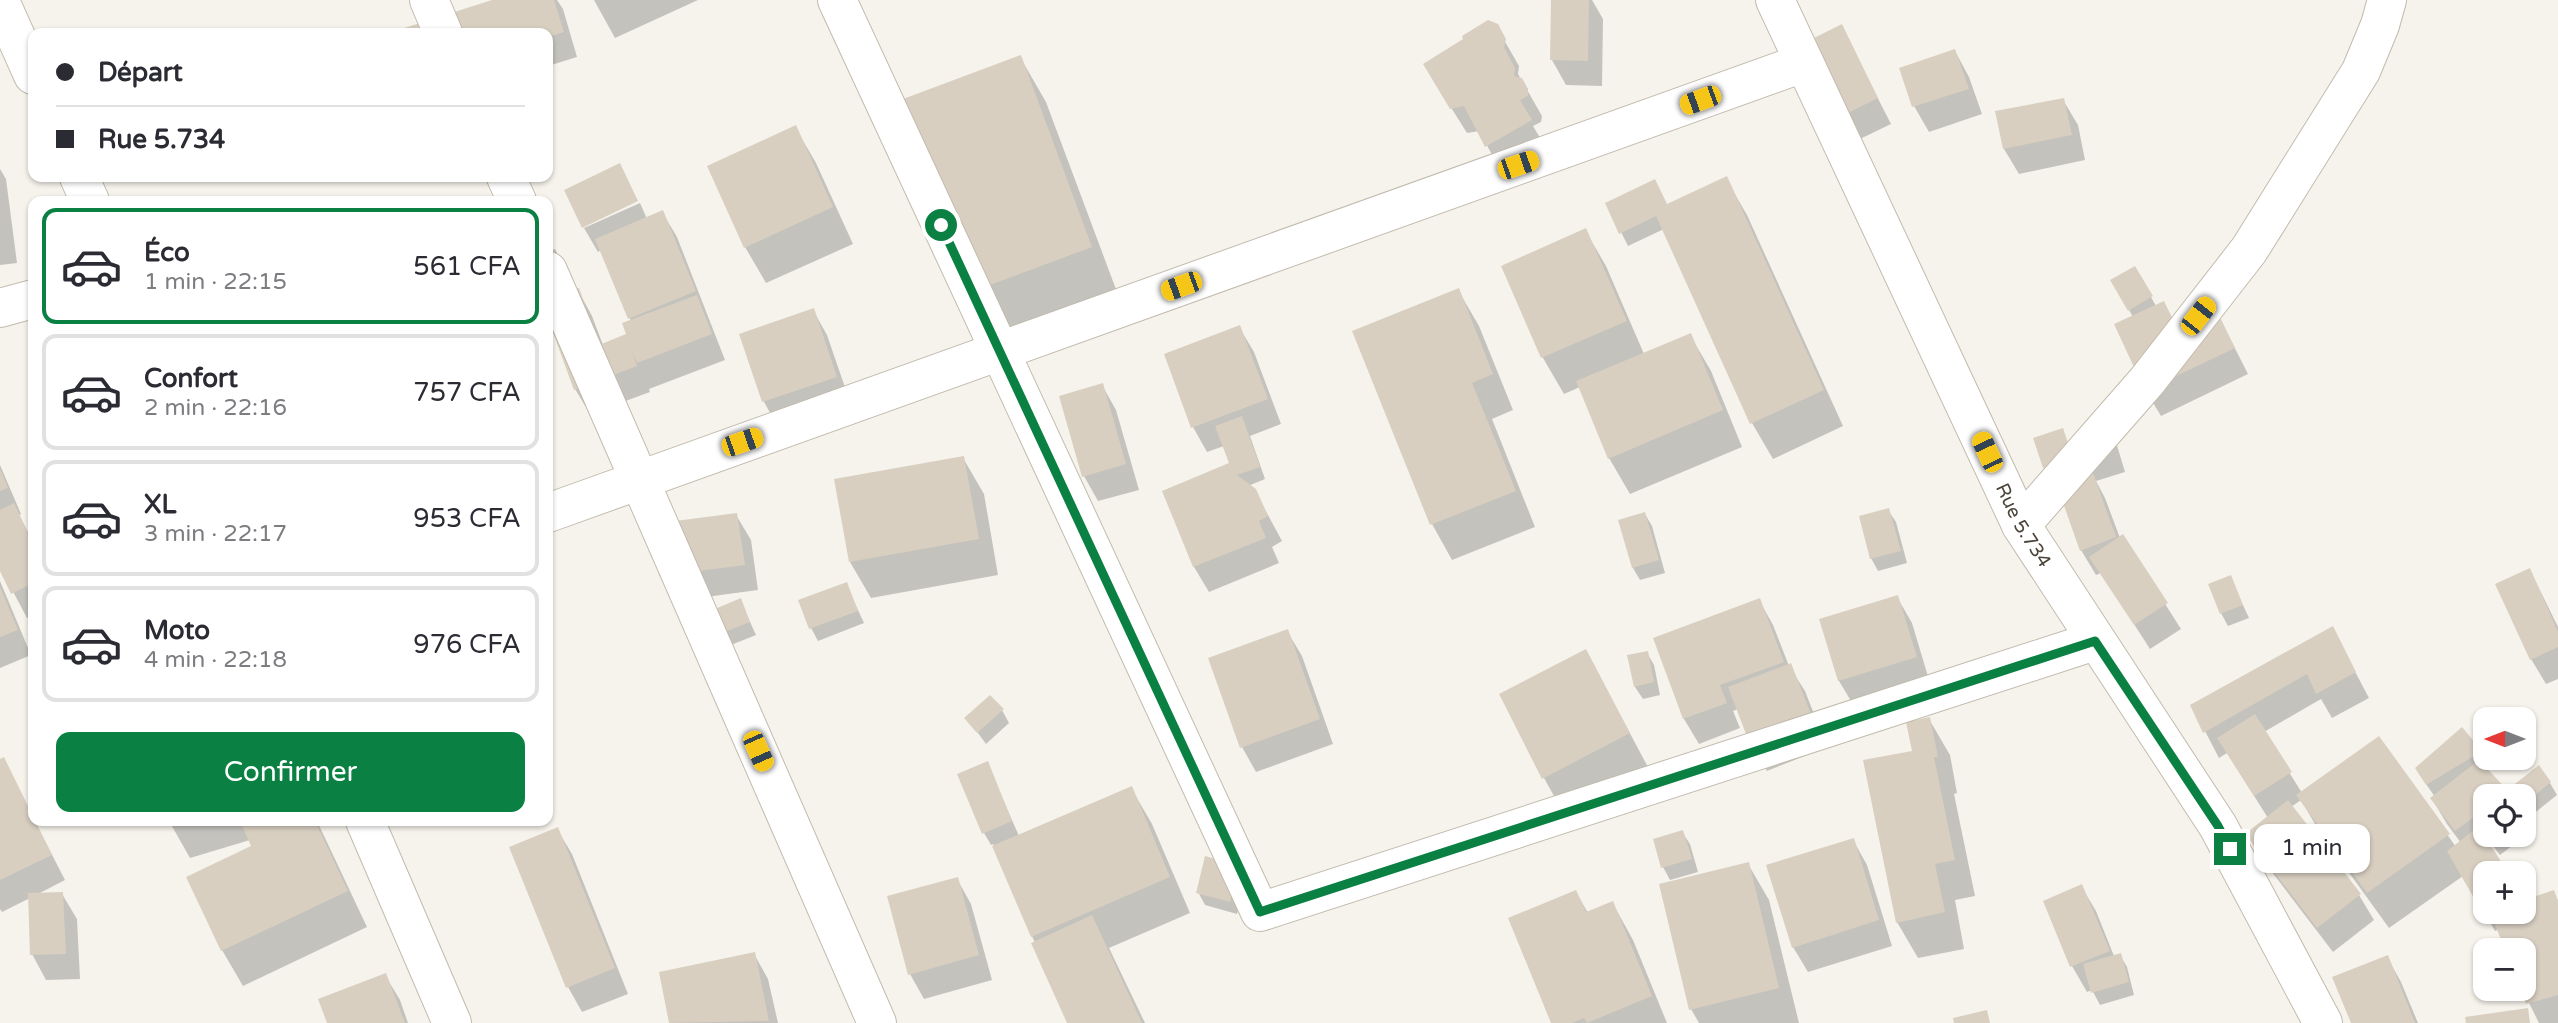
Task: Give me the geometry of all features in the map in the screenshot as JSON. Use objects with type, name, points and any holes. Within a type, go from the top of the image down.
[{"type":"street","points":[[429,0],[441,28]]},
{"type":"street","points":[[837,0],[1260,912],[2095,641]]},
{"type":"street","name":"Rue 5.734","points":[[1774,0],[2021,525],[2218,826],[2323,1023]]},
{"type":"street","points":[[2021,525],[2147,381],[2249,250],[2361,71],[2387,0]]},
{"type":"street","points":[[0,1],[28,64]]},
{"type":"street","points":[[553,511],[1803,63]]},
{"type":"street","points":[[553,282],[877,1023]]},
{"type":"street","points":[[0,308],[28,300]]},
{"type":"street","points":[[367,826],[452,1023]]},
{"type":"building","points":[[492,0],[554,0],[564,32],[553,35],[553,28],[404,28]]},
{"type":"building","points":[[1551,0],[1589,0],[1588,61],[1550,60]]},
{"type":"building","points":[[1488,20],[1498,24],[1506,39],[1504,47],[1515,68],[1514,76],[1522,78],[1528,89],[1528,96],[1520,100],[1532,120],[1485,147],[1464,106],[1450,109],[1423,64]]},
{"type":"building","points":[[1842,24],[1878,98],[1844,115],[1808,41]]},
{"type":"building","points":[[1955,49],[1969,89],[1912,107],[1899,68]]},
{"type":"building","points":[[1021,55],[1092,247],[958,297],[887,105]]},
{"type":"building","points":[[2064,98],[2072,135],[2003,149],[1995,111]]},
{"type":"building","points":[[796,125],[833,207],[744,248],[707,166]]},
{"type":"building","points":[[620,163],[638,201],[582,228],[564,190]]},
{"type":"building","points":[[1727,176],[1824,390],[1750,424],[1656,216],[1619,234],[1605,203],[1655,179],[1667,204]]},
{"type":"building","points":[[663,210],[696,291],[628,319],[595,239]]},
{"type":"building","points":[[1586,228],[1627,321],[1541,358],[1501,266]]},
{"type":"building","points":[[2135,266],[2153,296],[2128,311],[2110,280]]},
{"type":"building","points":[[579,288],[599,345],[626,334],[622,323],[697,295],[712,334],[637,363],[631,350],[637,366],[574,390],[553,333],[553,297]]},
{"type":"building","points":[[1459,288],[1493,374],[1472,383],[1516,491],[1430,525],[1352,331]]},
{"type":"building","points":[[2164,301],[2176,326],[2215,307],[2235,348],[2145,391],[2114,324]]},
{"type":"building","points":[[814,308],[837,377],[762,402],[739,334]]},
{"type":"building","points":[[1240,325],[1268,399],[1191,428],[1164,354]]},
{"type":"building","points":[[1691,333],[1723,410],[1608,459],[1576,381]]},
{"type":"building","points":[[1103,383],[1126,464],[1082,477],[1059,396]]},
{"type":"building","points":[[1242,416],[1260,467],[1237,475],[1256,489],[1268,516],[1259,521],[1266,538],[1193,567],[1162,491],[1229,463],[1215,426]]},
{"type":"building","points":[[2063,428],[2073,458],[2043,468],[2033,438]]},
{"type":"building","points":[[964,456],[979,539],[849,562],[834,479]]},
{"type":"building","points":[[0,469],[8,488],[0,491]]},
{"type":"building","points":[[2092,470],[2116,537],[2080,551],[2056,483]]},
{"type":"building","points":[[14,503],[28,532],[28,586],[11,594],[0,571],[0,510]]},
{"type":"building","points":[[1889,508],[1901,551],[1870,559],[1859,516]]},
{"type":"building","points":[[1645,512],[1659,560],[1632,568],[1618,520]]},
{"type":"building","points":[[737,513],[745,565],[659,576],[652,524]]},
{"type":"building","points":[[2123,534],[2168,603],[2134,625],[2089,557]]},
{"type":"building","points":[[2530,568],[2558,632],[2558,647],[2530,660],[2495,584]]},
{"type":"building","points":[[2231,575],[2243,605],[2220,614],[2208,584]]},
{"type":"building","points":[[847,582],[858,611],[809,629],[798,600]]},
{"type":"building","points":[[0,587],[18,630],[0,637]]},
{"type":"building","points":[[1898,595],[1917,657],[1838,681],[1819,619]]},
{"type":"building","points":[[741,598],[750,622],[712,637],[703,614]]},
{"type":"building","points":[[1760,598],[1784,662],[1720,685],[1727,703],[1683,719],[1653,638]]},
{"type":"building","points":[[2333,626],[2356,672],[2316,694],[2307,674],[2203,733],[2190,705]]},
{"type":"building","points":[[1288,629],[1320,719],[1240,748],[1208,658]]},
{"type":"building","points":[[1586,649],[1630,733],[1542,779],[1499,694]]},
{"type":"building","points":[[1648,651],[1654,682],[1634,687],[1627,655]]},
{"type":"building","points":[[1791,663],[1814,722],[1751,747],[1728,687]]},
{"type":"building","points":[[990,695],[1004,709],[977,733],[964,718]]},
{"type":"building","points":[[2255,714],[2292,772],[2254,796],[2217,738]]},
{"type":"building","points":[[1930,717],[1938,757],[1934,757],[1955,860],[1935,864],[1945,912],[1896,923],[1863,760],[1912,751],[1906,722]]},
{"type":"building","points":[[2462,727],[2473,740],[2473,756],[2426,785],[2415,768]]},
{"type":"building","points":[[2379,736],[2450,834],[2367,893],[2296,795]]},
{"type":"building","points":[[4,757],[28,806],[28,826],[38,826],[52,855],[0,880],[0,759]]},
{"type":"building","points":[[988,761],[1012,821],[982,834],[957,774]]},
{"type":"building","points":[[2473,765],[2473,770],[2488,770],[2502,784],[2473,784],[2473,818],[2455,831],[2430,798]]},
{"type":"building","points":[[2539,765],[2551,782],[2536,794],[2536,784],[2515,784],[2536,770]]},
{"type":"building","points":[[1132,786],[1170,877],[1031,937],[992,846]]},
{"type":"building","points":[[2288,800],[2361,894],[2317,928],[2245,834]]},
{"type":"building","points":[[242,826],[317,826],[348,891],[221,951],[186,877],[251,846]]},
{"type":"building","points":[[558,827],[615,968],[566,988],[509,847]]},
{"type":"building","points":[[1683,830],[1692,859],[1661,868],[1653,839]]},
{"type":"building","points":[[2473,831],[2473,847],[2492,847],[2501,861],[2473,861],[2473,896],[2447,851]]},
{"type":"building","points":[[1854,838],[1879,920],[1792,948],[1766,865]]},
{"type":"building","points":[[1205,856],[1240,866],[1230,902],[1196,893]]},
{"type":"building","points":[[1749,862],[1779,988],[1689,1010],[1659,884]]},
{"type":"building","points":[[958,877],[979,955],[908,975],[887,896]]},
{"type":"building","points":[[2082,884],[2110,951],[2070,967],[2043,901]]},
{"type":"building","points":[[1576,890],[1586,912],[1613,901],[1652,996],[1587,1023],[1584,1018],[1572,1023],[1551,1023],[1508,918]]},
{"type":"building","points":[[2554,890],[2558,901],[2558,995],[2526,1004],[2525,1001],[2536,1001],[2536,938],[2500,938],[2495,924],[2536,924],[2536,896]]},
{"type":"building","points":[[63,892],[66,954],[30,955],[28,893]]},
{"type":"building","points":[[1092,915],[1142,1023],[1067,1023],[1031,943]]},
{"type":"building","points":[[755,952],[769,1021],[669,1023],[659,972]]},
{"type":"building","points":[[2121,953],[2129,982],[2091,993],[2083,964]]},
{"type":"building","points":[[2388,955],[2415,1023],[2351,1023],[2332,977]]},
{"type":"building","points":[[386,973],[405,1023],[327,1023],[318,999]]},
{"type":"building","points":[[2528,1008],[2530,1023],[2466,1023],[2465,1017]]},
{"type":"building","points":[[1987,1010],[1990,1023],[1954,1023],[1953,1018]]},
{"type":"route","points":[[941,225],[1260,912],[2095,641],[2218,826],[2230,849]]}]
